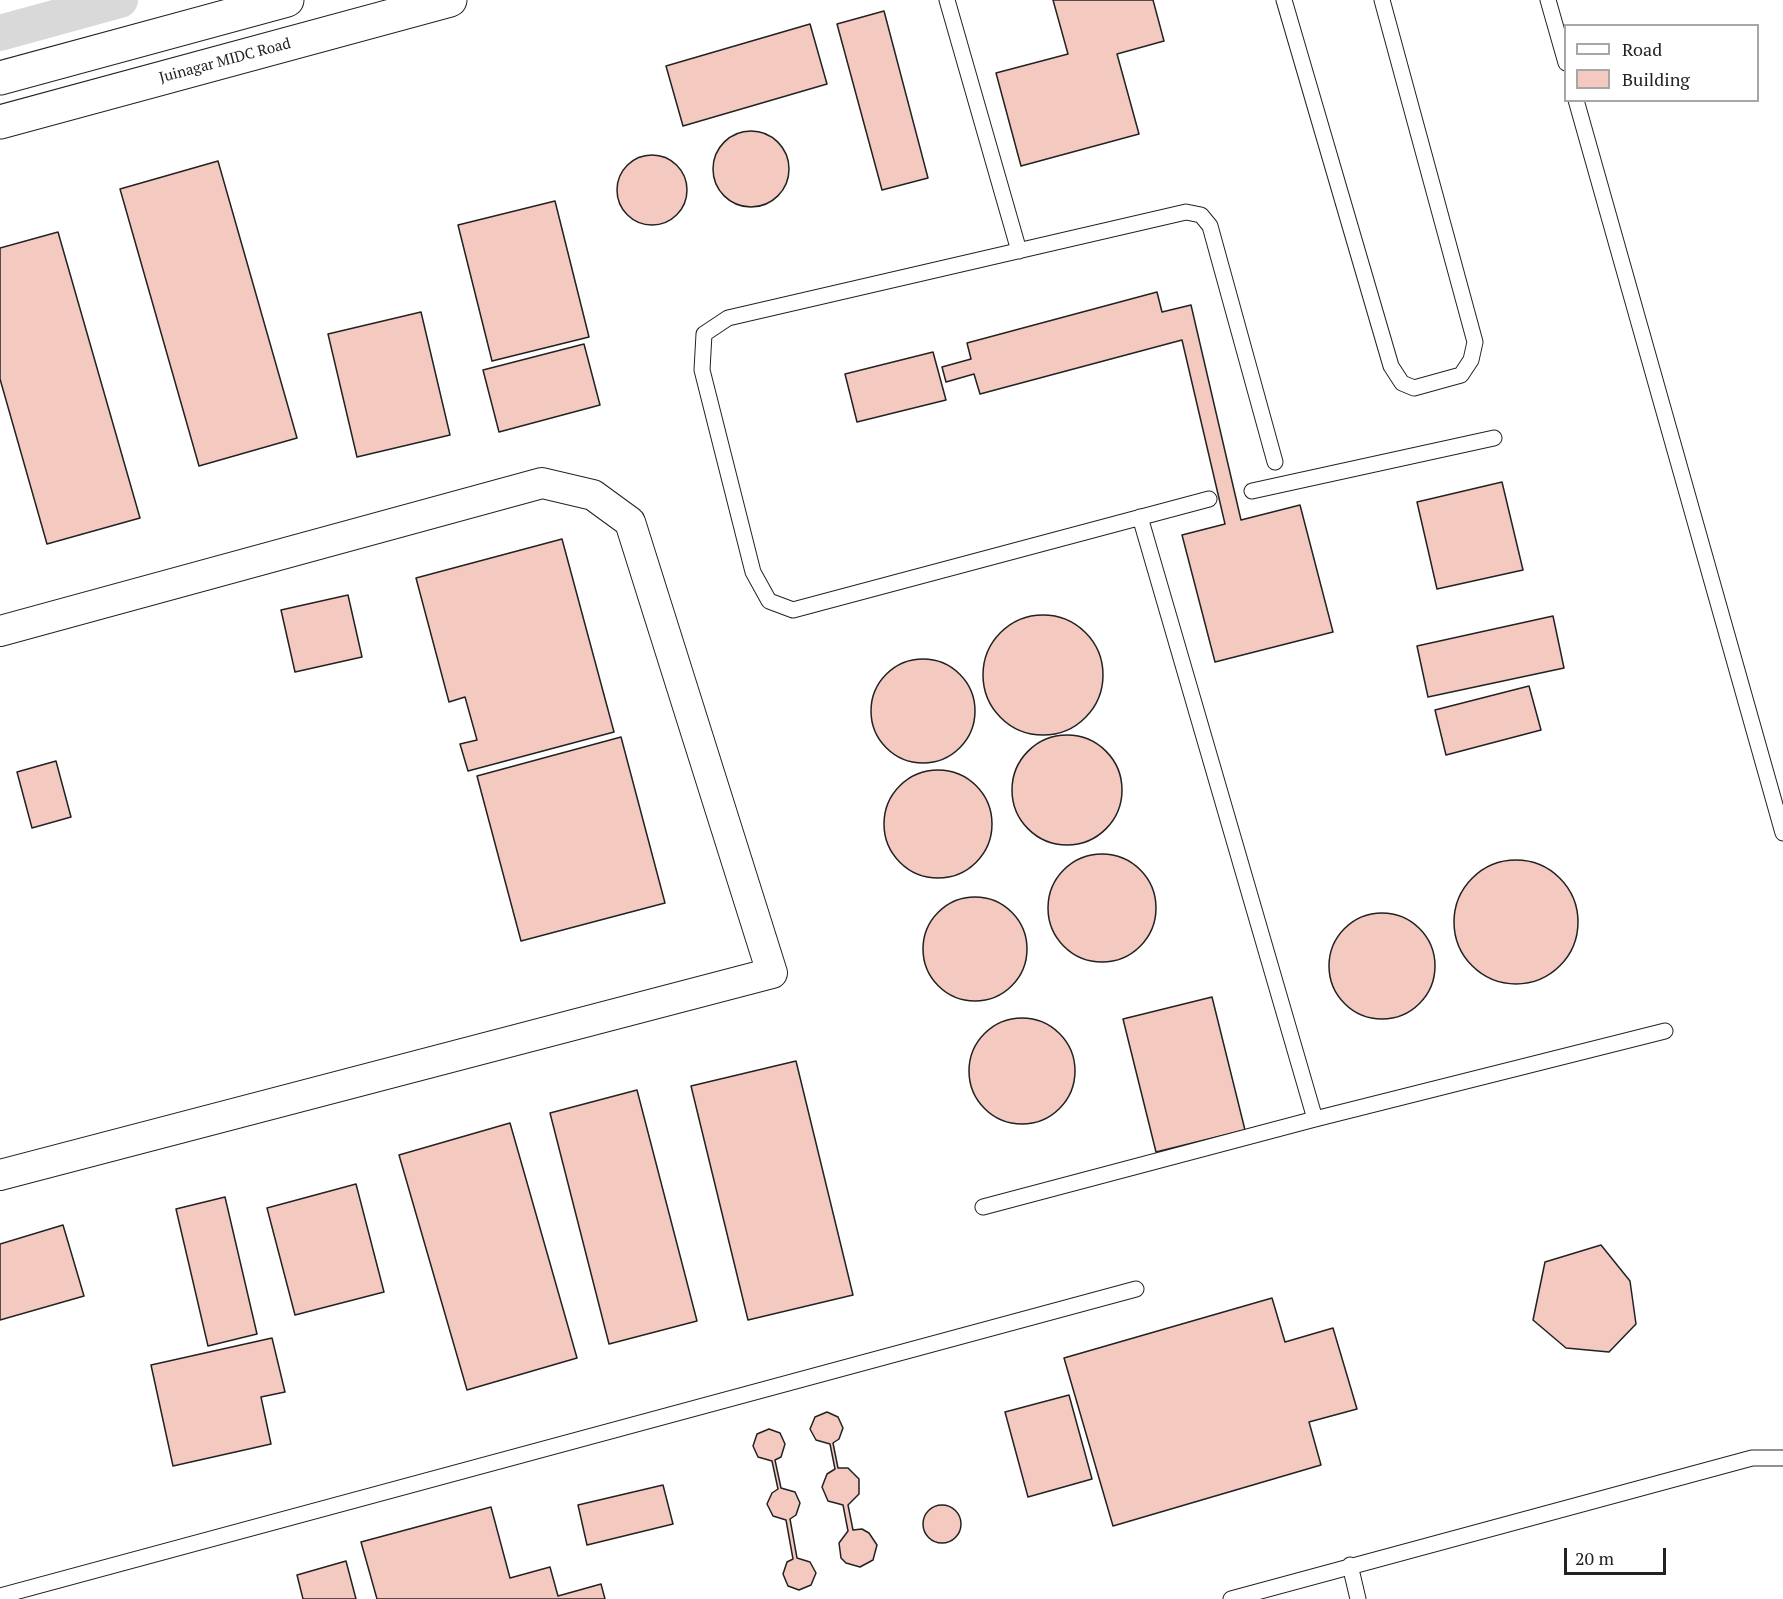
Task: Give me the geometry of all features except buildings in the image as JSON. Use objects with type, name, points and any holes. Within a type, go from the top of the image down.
[{"type":"street","points":[[0,78],[287,0]]},
{"type":"street","name":"Juinagar MIDC Road","points":[[0,122],[450,0]]},
{"type":"street","points":[[0,631],[542,483],[593,495],[630,522],[772,973],[0,1175]]},
{"type":"lane","points":[[947,0],[1019,251]]},
{"type":"lane","points":[[1284,0],[1391,366],[1402,383],[1414,388],[1461,375],[1471,360],[1475,342],[1382,0]]},
{"type":"lane","points":[[1548,0],[1564,56]]},
{"type":"lane","points":[[1577,102],[1783,834]]},
{"type":"lane","points":[[1209,499],[793,610],[769,601],[753,572],[702,370],[704,334],[728,318],[1186,212],[1201,215],[1210,226],[1275,462]]},
{"type":"lane","points":[[1252,491],[1494,438]]},
{"type":"lane","points":[[1140,518],[1316,1119]]},
{"type":"lane","points":[[983,1207],[1316,1119],[1665,1031]]},
{"type":"lane","points":[[0,1596],[1136,1289]]},
{"type":"lane","points":[[1231,1599],[1752,1458],[1783,1458]]},
{"type":"lane","points":[[1350,1565],[1358,1599]]},
{"type":"waterway","points":[[0,33],[120,0]]}]
